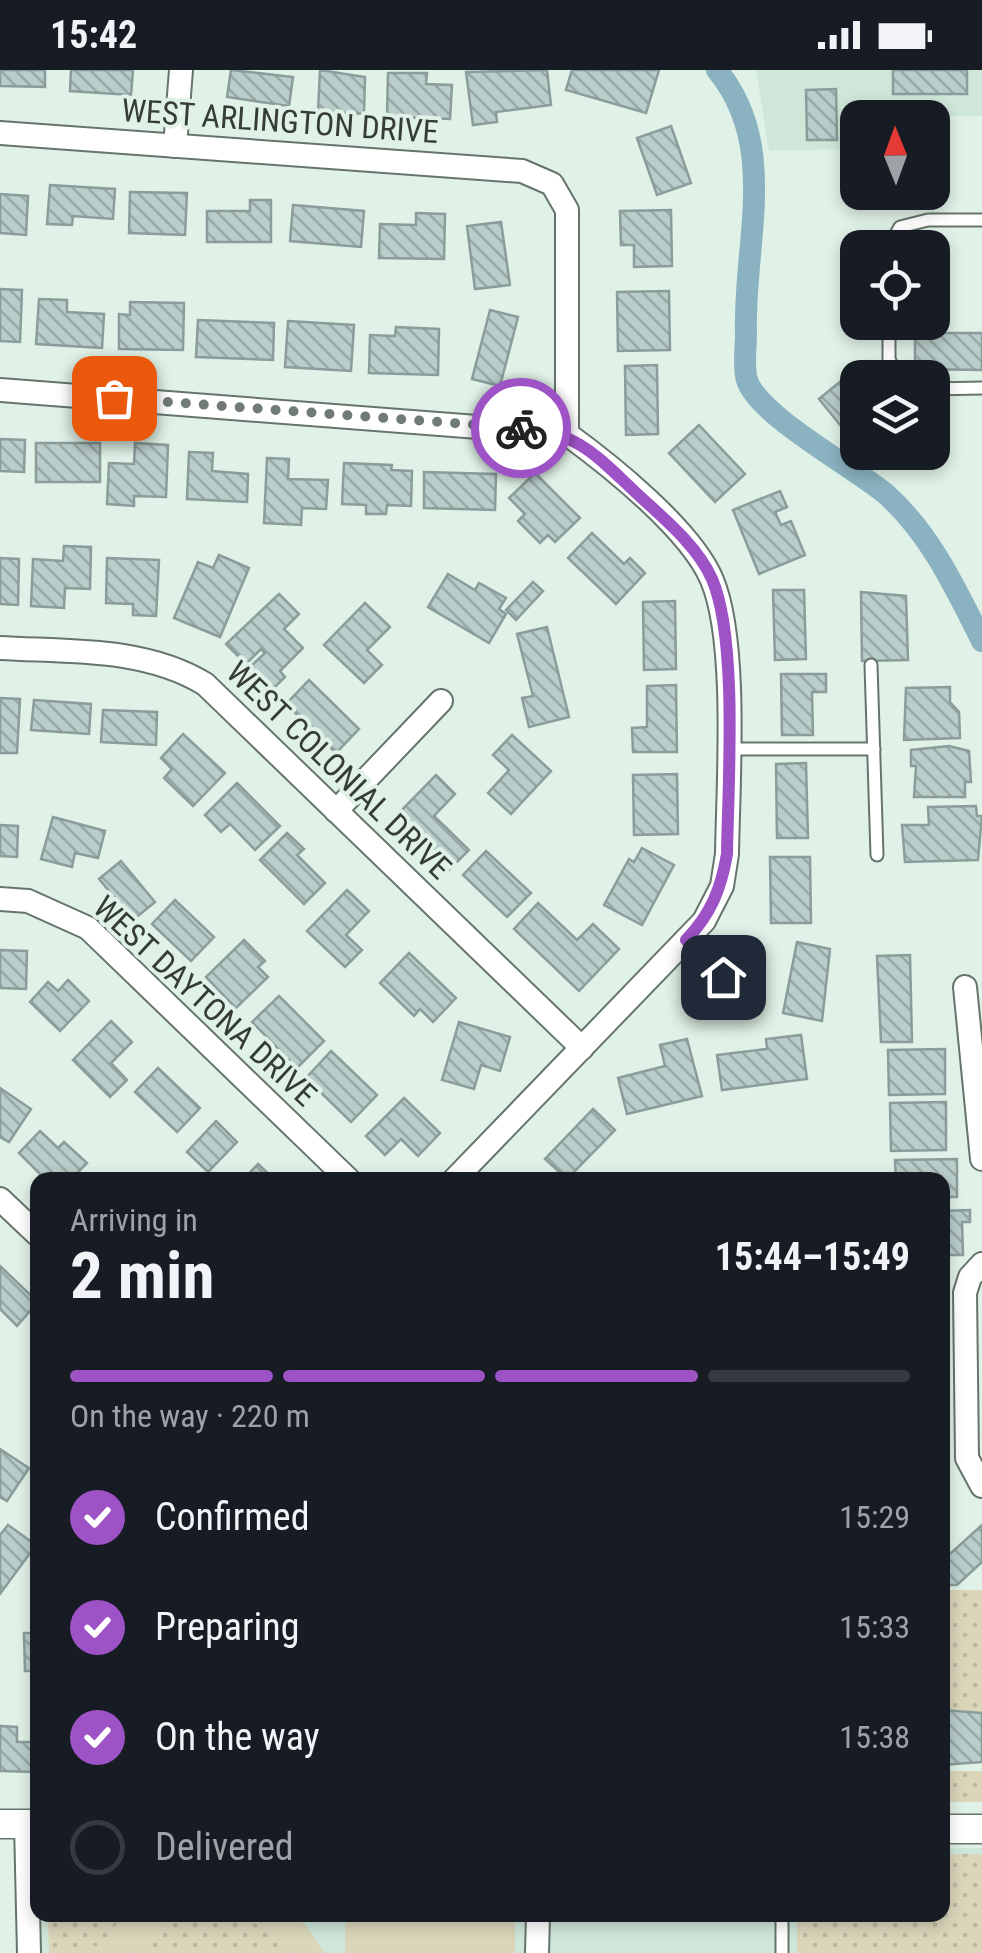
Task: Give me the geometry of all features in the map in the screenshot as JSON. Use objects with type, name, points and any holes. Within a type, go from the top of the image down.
[{"type":"street","points":[[175,146],[180,70]]},
{"type":"street","name":"WEST ARLINGTON DRIVE","points":[[0,133],[522,171],[552,184],[567,210],[568,434]]},
{"type":"street","points":[[0,390],[568,434],[686,542],[712,578],[723,617],[728,750],[727,854],[722,886],[704,921],[462,1172]]},
{"type":"street","name":"WEST COLONIAL DRIVE","points":[[0,648],[145,658],[178,667],[205,684],[582,1048]]},
{"type":"street","points":[[336,811],[440,701]]},
{"type":"street","name":"WEST DAYTONA DRIVE","points":[[0,899],[28,901],[88,928],[341,1172]]},
{"type":"street","points":[[686,940],[723,977]]},
{"type":"street","points":[[965,987],[982,1159]]},
{"type":"street","points":[[0,1199],[30,1228]]},
{"type":"street","points":[[982,1264],[970,1277],[966,1312],[967,1458],[982,1486]]},
{"type":"street","points":[[21,1824],[28,1953]]},
{"type":"street","points":[[950,1830],[982,1829]]},
{"type":"street","points":[[537,1953],[538,1922]]},
{"type":"lane","points":[[899,230],[928,220],[982,220]]},
{"type":"lane","points":[[950,389],[982,388]]},
{"type":"lane","points":[[872,665],[877,855]]},
{"type":"lane","points":[[728,750],[874,749]]},
{"type":"lane","points":[[782,1922],[782,1953]]},
{"type":"shaded area","points":[[756,70],[982,70],[982,116],[950,117],[950,100],[840,100],[840,149],[769,151]]},
{"type":"shaded area","points":[[950,1590],[982,1590],[982,1713],[950,1711]]},
{"type":"shaded area","points":[[950,1771],[982,1771],[982,1802],[950,1802]]},
{"type":"shaded area","points":[[950,1848],[982,1848],[982,1953],[39,1953],[38,1922],[950,1922]]},
{"type":"shaded area","points":[[950,1854],[982,1854],[982,1953],[797,1953],[797,1922],[950,1922]]},
{"type":"shaded area","points":[[48,1922],[119,1922],[99,1947],[85,1945],[85,1953],[49,1953]]},
{"type":"shaded area","points":[[119,1922],[167,1922],[155,1928],[131,1953],[85,1953],[85,1945],[99,1947]]},
{"type":"shaded area","points":[[167,1922],[252,1922],[268,1930],[291,1953],[131,1953],[155,1928]]},
{"type":"shaded area","points":[[254,1922],[303,1922],[325,1953],[291,1953]]},
{"type":"shaded area","points":[[346,1922],[515,1922],[515,1953],[345,1953]]},
{"type":"building","points":[[0,70],[45,70],[45,87],[0,86]]},
{"type":"building","points":[[71,70],[133,70],[131,95],[70,91]]},
{"type":"building","points":[[231,70],[293,77],[289,106],[227,97]]},
{"type":"building","points":[[320,70],[365,77],[364,114],[318,111]]},
{"type":"building","points":[[547,70],[551,105],[496,112],[497,122],[473,125],[466,72]]},
{"type":"building","points":[[572,70],[659,70],[646,113],[566,90]]},
{"type":"building","points":[[893,70],[967,70],[967,94],[893,94]]},
{"type":"building","points":[[388,73],[427,73],[426,84],[452,85],[450,119],[387,117]]},
{"type":"building","points":[[836,89],[837,140],[807,140],[806,90]]},
{"type":"building","points":[[671,126],[691,183],[657,195],[637,138]]},
{"type":"building","points":[[50,185],[115,189],[113,219],[73,216],[72,225],[47,224]]},
{"type":"building","points":[[130,192],[187,193],[185,235],[129,233]]},
{"type":"building","points":[[0,194],[28,196],[26,235],[0,233]]},
{"type":"building","points":[[250,200],[271,200],[271,242],[207,242],[207,211],[250,211]]},
{"type":"building","points":[[293,205],[364,211],[361,247],[290,241]]},
{"type":"building","points":[[671,210],[672,266],[634,267],[634,245],[621,245],[620,211]]},
{"type":"building","points":[[416,213],[445,214],[444,259],[379,258],[380,224],[416,225]]},
{"type":"building","points":[[501,222],[510,285],[475,289],[467,226]]},
{"type":"building","points":[[0,289],[22,290],[20,342],[0,341]]},
{"type":"building","points":[[669,291],[670,350],[618,351],[617,292]]},
{"type":"building","points":[[39,299],[67,300],[67,312],[104,314],[102,348],[36,344]]},
{"type":"building","points":[[130,302],[184,303],[183,350],[119,349],[119,314],[130,315]]},
{"type":"building","points":[[490,310],[518,317],[500,386],[472,379]]},
{"type":"building","points":[[198,320],[274,323],[273,360],[196,357]]},
{"type":"building","points":[[288,321],[354,325],[351,371],[285,367]]},
{"type":"building","points":[[396,327],[439,329],[438,375],[369,373],[370,335],[395,336]]},
{"type":"building","points":[[950,333],[982,333],[982,370],[950,370],[950,360],[915,360],[915,340],[950,340]]},
{"type":"building","points":[[657,365],[658,434],[626,435],[625,366]]},
{"type":"building","points":[[840,382],[840,425],[819,399]]},
{"type":"building","points":[[699,425],[745,474],[715,502],[669,453]]},
{"type":"building","points":[[0,439],[25,440],[24,472],[0,471]]},
{"type":"building","points":[[36,443],[100,443],[100,482],[36,482]]},
{"type":"building","points":[[135,443],[168,445],[166,497],[134,496],[134,506],[107,504],[109,463],[134,464]]},
{"type":"building","points":[[189,452],[213,453],[212,471],[248,474],[247,502],[187,499]]},
{"type":"building","points":[[267,458],[289,459],[288,479],[328,480],[326,509],[302,508],[301,525],[264,523]]},
{"type":"building","points":[[344,463],[392,465],[391,470],[412,471],[411,506],[387,505],[386,514],[366,514],[366,505],[342,504]]},
{"type":"building","points":[[424,472],[496,474],[495,510],[424,508]]},
{"type":"building","points":[[535,473],[580,518],[555,542],[548,535],[540,543],[518,521],[525,514],[509,498]]},
{"type":"building","points":[[780,491],[787,507],[775,512],[781,525],[791,521],[805,555],[759,574],[733,510]]},
{"type":"building","points":[[592,533],[624,564],[630,558],[645,573],[616,604],[568,558]]},
{"type":"building","points":[[64,546],[91,547],[90,589],[65,588],[64,608],[31,606],[33,559],[63,561]]},
{"type":"building","points":[[219,555],[249,568],[220,637],[174,618],[198,562],[213,568]]},
{"type":"building","points":[[0,558],[19,559],[18,605],[0,604]]},
{"type":"building","points":[[107,558],[159,560],[156,616],[133,615],[133,604],[106,603]]},
{"type":"building","points":[[448,574],[475,590],[479,583],[506,598],[499,609],[506,614],[489,643],[428,607]]},
{"type":"building","points":[[533,582],[543,591],[516,620],[506,610]]},
{"type":"building","points":[[773,590],[804,590],[806,659],[775,660]]},
{"type":"building","points":[[861,592],[906,596],[908,660],[862,661]]},
{"type":"building","points":[[279,594],[299,614],[284,629],[303,648],[280,671],[285,677],[271,691],[249,668],[265,653],[261,649],[246,664],[226,644]]},
{"type":"building","points":[[675,601],[676,669],[644,670],[643,602]]},
{"type":"building","points":[[365,603],[390,627],[367,650],[382,665],[364,683],[324,645]]},
{"type":"building","points":[[547,627],[569,717],[529,727],[522,698],[533,696],[517,634]]},
{"type":"building","points":[[781,674],[826,674],[826,692],[812,692],[813,735],[782,735]]},
{"type":"building","points":[[309,680],[359,729],[336,753],[286,704]]},
{"type":"building","points":[[676,685],[677,752],[633,752],[632,728],[647,727],[647,686]]},
{"type":"building","points":[[950,687],[950,702],[959,712],[960,738],[904,740],[906,688]]},
{"type":"building","points":[[0,698],[20,699],[17,753],[0,753]]},
{"type":"building","points":[[34,700],[91,704],[89,734],[31,730]]},
{"type":"building","points":[[103,710],[157,712],[156,745],[101,742]]},
{"type":"building","points":[[183,734],[225,773],[193,806],[164,778],[172,769],[161,758]]},
{"type":"building","points":[[512,735],[551,771],[511,814],[488,793],[509,770],[493,755]]},
{"type":"building","points":[[949,746],[969,751],[971,782],[965,782],[965,797],[914,797],[916,766],[911,766],[911,750]]},
{"type":"building","points":[[806,763],[808,838],[777,838],[776,764]]},
{"type":"building","points":[[677,774],[678,834],[634,835],[633,775]]},
{"type":"building","points":[[436,775],[455,794],[434,816],[469,850],[449,870],[394,818]]},
{"type":"building","points":[[237,783],[280,826],[255,850],[230,824],[221,832],[205,815]]},
{"type":"building","points":[[976,806],[977,816],[982,816],[978,860],[905,862],[902,825],[929,825],[928,807]]},
{"type":"building","points":[[53,817],[105,831],[98,858],[75,853],[72,867],[41,859]]},
{"type":"building","points":[[0,825],[18,826],[17,857],[0,856]]},
{"type":"building","points":[[287,833],[304,849],[297,855],[325,883],[304,904],[260,860]]},
{"type":"building","points":[[642,848],[674,865],[642,925],[604,905],[629,859],[634,862]]},
{"type":"building","points":[[486,851],[531,893],[507,917],[463,875]]},
{"type":"building","points":[[770,857],[810,857],[811,923],[771,923]]},
{"type":"building","points":[[121,861],[155,902],[133,920],[99,879]]},
{"type":"building","points":[[347,890],[369,911],[346,935],[362,950],[345,967],[307,931]]},
{"type":"building","points":[[175,900],[214,937],[191,961],[152,924]]},
{"type":"building","points":[[538,903],[577,940],[593,924],[619,949],[579,991],[514,929]]},
{"type":"building","points":[[244,940],[265,961],[258,967],[268,977],[236,1008],[206,977]]},
{"type":"building","points":[[797,942],[830,949],[822,1021],[783,1013]]},
{"type":"building","points":[[0,950],[27,951],[26,989],[0,988]]},
{"type":"building","points":[[409,953],[456,998],[433,1022],[420,1009],[414,1016],[380,983]]},
{"type":"building","points":[[910,955],[912,1042],[881,1042],[877,956]]},
{"type":"building","points":[[68,980],[89,1001],[60,1031],[30,1002],[48,982],[58,991]]},
{"type":"building","points":[[279,996],[324,1041],[297,1068],[252,1022]]},
{"type":"building","points":[[111,1021],[132,1042],[111,1063],[127,1080],[110,1097],[73,1060]]},
{"type":"building","points":[[459,1022],[510,1037],[500,1071],[481,1065],[474,1089],[442,1080]]},
{"type":"building","points":[[801,1035],[807,1079],[722,1090],[717,1055],[767,1049],[766,1039]]},
{"type":"building","points":[[687,1039],[702,1096],[627,1114],[618,1078],[665,1066],[660,1045]]},
{"type":"building","points":[[945,1049],[945,1094],[889,1095],[888,1050]]},
{"type":"building","points":[[331,1051],[377,1095],[351,1122],[306,1078]]},
{"type":"building","points":[[158,1068],[200,1108],[177,1132],[135,1092]]},
{"type":"building","points":[[0,1088],[31,1109],[9,1142],[0,1137]]},
{"type":"building","points":[[404,1098],[440,1133],[418,1156],[401,1139],[385,1155],[366,1136]]},
{"type":"building","points":[[946,1102],[946,1150],[891,1151],[890,1103]]},
{"type":"building","points":[[593,1109],[615,1130],[574,1172],[559,1172],[545,1159]]},
{"type":"building","points":[[216,1121],[237,1142],[208,1172],[187,1152]]},
{"type":"building","points":[[40,1131],[58,1148],[64,1142],[87,1163],[78,1172],[38,1172],[19,1153]]},
{"type":"building","points":[[957,1159],[957,1197],[950,1197],[950,1172],[896,1172],[895,1160]]},
{"type":"building","points":[[258,1164],[266,1172],[250,1172]]},
{"type":"building","points":[[970,1210],[970,1222],[962,1222],[963,1255],[950,1255],[950,1211]]},
{"type":"building","points":[[0,1266],[30,1294],[30,1311],[17,1326],[0,1309]]},
{"type":"building","points":[[0,1449],[29,1468],[7,1501],[0,1497]]},
{"type":"building","points":[[8,1525],[30,1541],[30,1553],[0,1594],[0,1535]]},
{"type":"building","points":[[982,1525],[982,1562],[957,1585],[950,1585],[950,1554]]},
{"type":"building","points":[[24,1633],[30,1633],[30,1671],[25,1671]]},
{"type":"building","points":[[950,1711],[982,1713],[982,1762],[950,1764]]},
{"type":"building","points":[[0,1726],[17,1727],[17,1742],[30,1742],[30,1772],[0,1771]]},
{"type":"waterway","points":[[717,70],[736,99],[748,131],[753,163],[746,300],[747,380],[755,394],[788,425],[873,484],[903,511],[941,564],[982,641]]},
{"type":"way so far","points":[[114,398],[521,428]]},
{"type":"route","points":[[521,428],[568,434],[594,454],[686,542],[712,578],[723,617],[727,854],[722,886],[704,921],[686,940],[723,977]]}]
